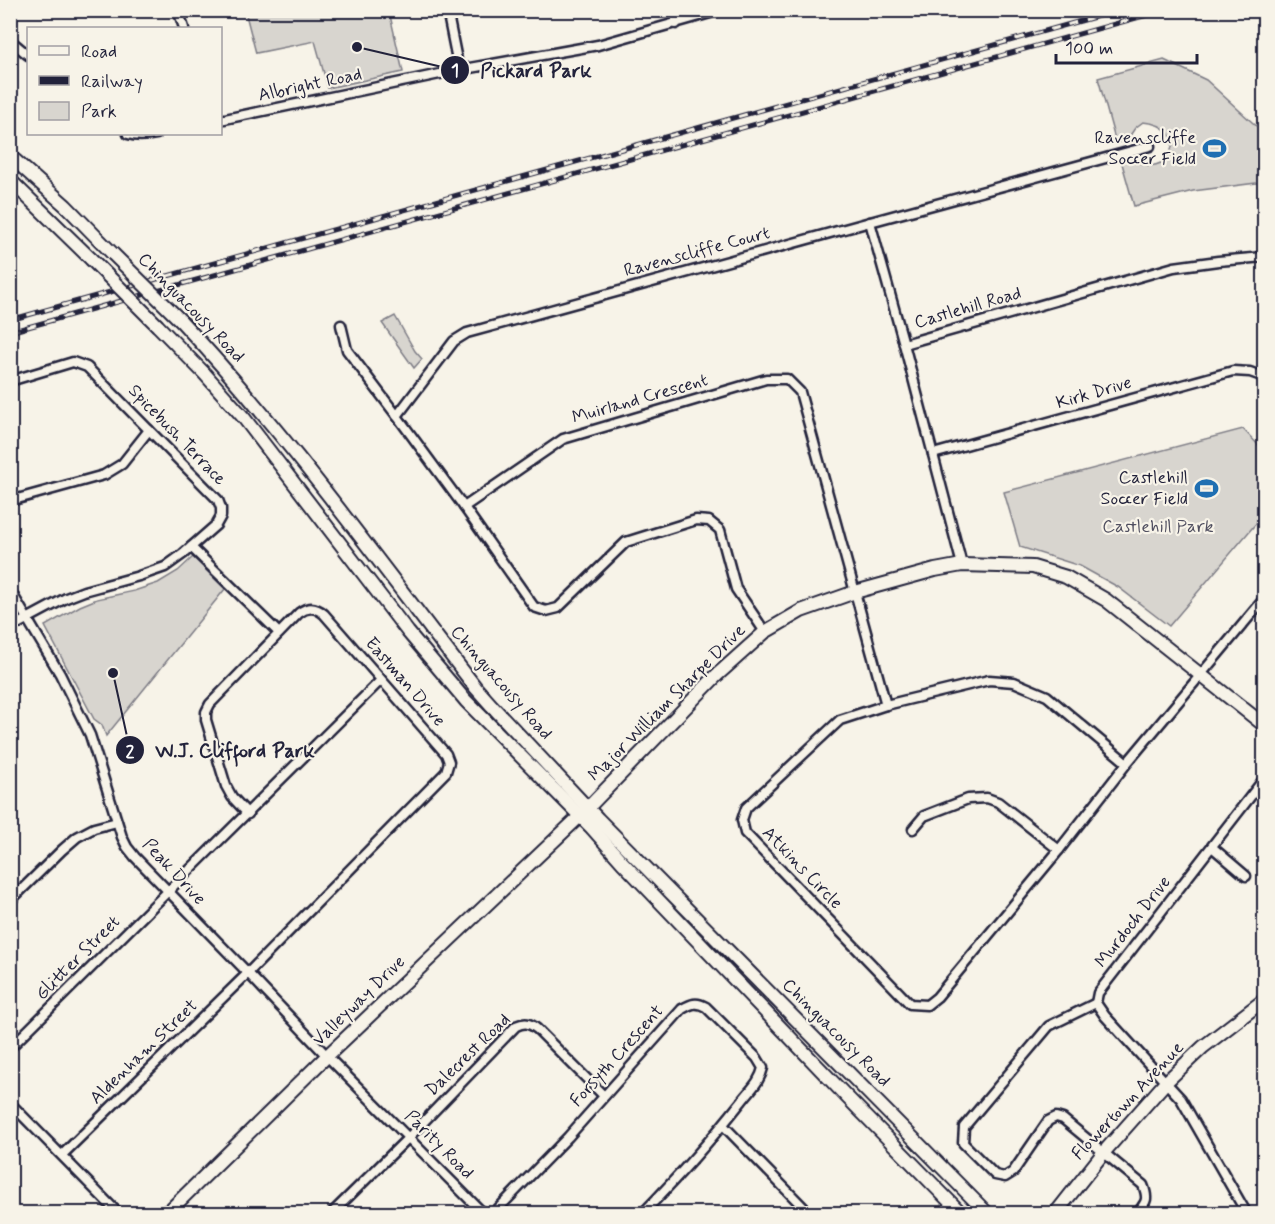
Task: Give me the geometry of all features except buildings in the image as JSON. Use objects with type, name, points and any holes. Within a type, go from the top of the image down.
[{"type":"main road","name":"Chinguacousy Road","points":[[10,156],[66,206],[220,363],[257,407],[476,688],[584,812],[591,827],[847,1097],[962,1214]]},
{"type":"main road","name":"Chinguacousy Road","points":[[10,180],[158,326],[244,418],[408,632],[466,701],[584,812],[988,1214]]},
{"type":"main road","name":"Major William Sharpe Drive","points":[[584,812],[717,675],[765,632],[801,611],[855,592],[962,565],[1033,567],[1066,577],[1106,600],[1264,725]]},
{"type":"main road","name":"Valleyway Drive","points":[[166,1214],[327,1056],[584,812]]},
{"type":"main road","name":"Flowertown Avenue","points":[[1055,1214],[1104,1152],[1166,1082],[1203,1047],[1264,1000]]},
{"type":"street","points":[[178,10],[184,27]]},
{"type":"street","points":[[447,10],[459,70]]},
{"type":"street","points":[[676,10],[676,24]]},
{"type":"street","name":"Albright Road","points":[[222,120],[459,70],[598,45],[722,10]]},
{"type":"street","points":[[10,40],[27,54]]},
{"type":"street","name":"Ravenscliffe Court","points":[[397,416],[454,341],[467,333],[1150,146]]},
{"type":"street","points":[[870,222],[904,344]]},
{"type":"street","name":"Castlehill Road","points":[[962,565],[904,344],[1174,267],[1264,257]]},
{"type":"street","points":[[341,326],[347,350],[464,507],[534,607],[546,611],[558,608],[626,542],[696,520],[709,521],[720,530],[736,589],[765,632]]},
{"type":"street","name":"Spicebush Terrace","points":[[10,381],[73,362],[87,367],[218,500],[222,516],[216,525],[165,567],[66,598],[10,628]]},
{"type":"street","name":"Kirk Drive","points":[[933,454],[1233,371],[1250,372],[1264,377]]},
{"type":"street","name":"Muirland Crescent","points":[[464,507],[563,439],[766,379],[787,379],[800,393],[886,705]]},
{"type":"street","points":[[10,501],[104,476],[122,464],[149,430]]},
{"type":"street","points":[[191,547],[279,633]]},
{"type":"street","name":"Peak Drive","points":[[10,590],[60,674],[90,735],[127,847],[151,875],[370,1100]]},
{"type":"street","points":[[1201,674],[1264,599]]},
{"type":"street","name":"Eastman Drive","points":[[248,814],[232,797],[226,786],[206,720],[206,711],[210,704],[303,610],[317,609],[324,614],[446,754],[449,762],[448,769],[444,776],[248,973]]},
{"type":"street","name":"Atkins Circle","points":[[1127,763],[1047,696],[1014,682],[989,680],[886,705],[840,720],[746,808],[742,820],[745,833],[910,1004],[927,1005],[937,997],[1059,850],[1201,674]]},
{"type":"street","name":"Glitter Street","points":[[10,1048],[381,680]]},
{"type":"street","name":"Murdoch Drive","points":[[1096,1003],[1098,993],[1264,779]]},
{"type":"street","points":[[913,829],[924,816],[968,799],[987,798],[998,802],[1059,850]]},
{"type":"street","points":[[10,901],[77,837],[94,828],[117,822]]},
{"type":"street","points":[[1212,847],[1246,876]]},
{"type":"street","name":"Aldenham Street","points":[[62,1155],[248,973]]},
{"type":"street","name":"Forsyth Crescent","points":[[493,1214],[568,1137],[682,1009],[693,1003],[701,1004],[763,1068],[761,1079],[645,1213]]},
{"type":"street","points":[[1137,1214],[1146,1202],[1143,1185],[1062,1119],[1056,1117],[1048,1121],[1013,1172],[1005,1177],[995,1175],[963,1143],[964,1128],[1049,1026],[1096,1003],[1105,1016],[1181,1099],[1247,1214]]},
{"type":"street","name":"Dalecrest Road","points":[[408,1138],[516,1026],[523,1023],[531,1024],[537,1029],[604,1096]]},
{"type":"street","name":"Parity Road","points":[[370,1100],[484,1214]]},
{"type":"street","points":[[10,1103],[119,1214]]},
{"type":"street","points":[[723,1125],[810,1214]]},
{"type":"street","points":[[331,1214],[408,1138]]},
{"type":"green space","points":[[245,11],[389,11],[403,72],[328,88],[315,41],[256,53]]},
{"type":"green space","points":[[1164,60],[1206,80],[1264,133],[1264,182],[1193,191],[1134,206],[1121,160],[1132,158],[1145,165],[1156,165],[1165,160],[1172,143],[1169,133],[1159,126],[1143,122],[1135,128],[1127,140],[1116,143],[1098,78]]},
{"type":"green space","points":[[395,316],[422,359],[414,368],[382,323]]},
{"type":"green space","name":"Castlehill Park","points":[[1243,429],[1264,451],[1264,514],[1169,626],[1118,587],[1080,566],[1020,547],[1004,492]]},
{"type":"green space","points":[[193,557],[225,589],[106,736],[102,725],[94,719],[45,626],[97,599],[158,583],[178,571]]},
{"type":"railway","points":[[10,320],[1120,10]]},
{"type":"railway","points":[[10,332],[1165,10]]},
{"type":"place","name":"Pickard Park","points":[[357,47]]},
{"type":"place","name":"Ravenscliffe Soccer Field","points":[[1214,148]]},
{"type":"place","name":"Castlehill Soccer Field","points":[[1206,488]]},
{"type":"place","name":"W.J. Clifford Park","points":[[113,673]]}]
